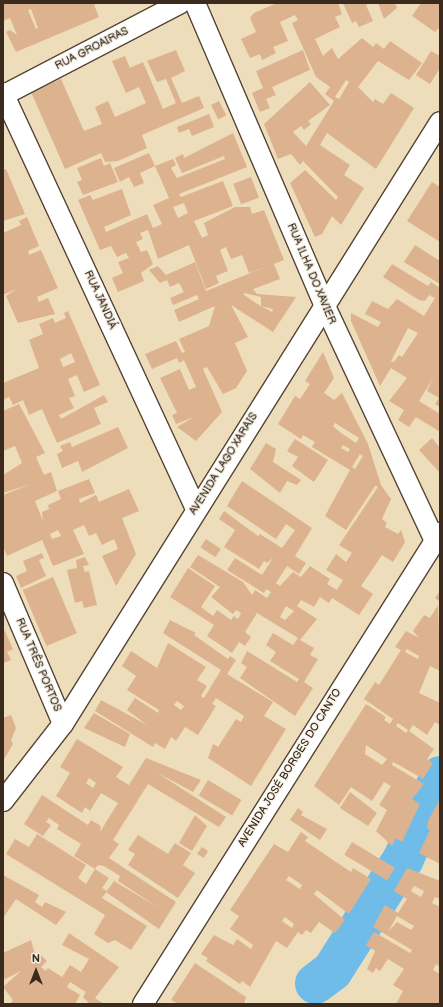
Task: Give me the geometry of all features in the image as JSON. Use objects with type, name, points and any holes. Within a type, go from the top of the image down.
[{"type":"street","name":"RUA GROAIRAS","points":[[3,94],[181,3]]},
{"type":"street","name":"RUA ILHA DO XAVIER","points":[[195,3],[324,304],[438,537]]},
{"type":"street","name":"RUA JANDIÁ","points":[[3,94],[196,508]]},
{"type":"street","name":"AVENIDA LAGO XARAIS","points":[[3,801],[64,724],[196,508],[440,122]]},
{"type":"street","name":"AVENIDA JOSÉ BORGES DO CANTO","points":[[143,1004],[438,537]]},
{"type":"street","name":"RUA TRÊS PORTOS","points":[[3,583],[64,724]]},
{"type":"building","points":[[3,3],[98,3],[94,5],[99,17],[16,52],[6,32],[10,30],[17,35],[10,18],[3,21]],"holes":[[[31,9],[38,28],[36,29],[28,10]]]},
{"type":"building","points":[[277,3],[338,3],[342,14],[335,17],[340,27],[315,39],[323,56],[332,48],[338,59],[362,38],[373,47],[376,43],[384,49],[390,41],[422,63],[409,80],[378,61],[358,87],[373,102],[375,99],[383,104],[391,93],[414,108],[376,169],[327,133],[320,145],[350,165],[344,175],[364,188],[341,225],[332,216],[322,234],[315,237],[290,183],[305,170],[336,200],[338,197],[303,161],[300,165],[291,154],[278,159],[264,124],[310,82],[330,105],[308,121],[311,124],[304,130],[301,126],[293,132],[306,146],[334,101],[325,94],[330,87],[316,77],[292,23],[298,20],[295,15],[280,22],[288,41],[273,47],[276,53],[262,60],[260,54],[250,58],[241,39],[256,32],[250,18],[254,13]],"holes":[[[346,80],[349,82],[339,99],[335,97]]]},
{"type":"building","points":[[343,3],[371,3],[366,5],[373,21],[359,27],[356,21],[352,23]]},
{"type":"building","points":[[378,3],[395,3],[397,8],[384,19]]},
{"type":"building","points":[[421,3],[440,3],[440,27],[435,32],[412,16]]},
{"type":"building","points":[[176,50],[185,71],[171,78],[182,103],[199,96],[204,108],[142,135],[147,148],[118,161],[105,162],[101,153],[65,169],[31,92],[61,79],[84,131],[102,124],[95,107],[108,101],[115,117],[146,103],[139,87],[126,93],[112,61],[125,56],[130,68],[143,62],[163,109],[176,103],[166,79],[157,82],[147,61]]},
{"type":"building","points":[[303,50],[310,70],[272,87],[276,95],[266,99],[270,108],[260,112],[252,93],[263,88],[256,71]]},
{"type":"building","points":[[431,51],[440,56],[440,68],[430,84],[416,75]]},
{"type":"building","points":[[219,101],[226,115],[218,119],[211,105]]},
{"type":"building","points":[[209,114],[214,127],[192,136],[189,129],[179,133],[177,127]]},
{"type":"building","points":[[233,133],[247,167],[179,194],[181,197],[223,181],[233,206],[194,221],[202,238],[208,235],[204,223],[235,207],[250,207],[252,214],[264,210],[284,260],[274,264],[280,279],[253,289],[257,294],[296,297],[273,332],[231,305],[248,337],[235,343],[247,371],[236,388],[223,394],[207,367],[203,369],[222,412],[196,441],[177,427],[194,417],[176,424],[172,415],[177,413],[160,378],[180,369],[189,390],[196,387],[184,360],[179,363],[177,358],[152,369],[145,354],[176,341],[182,353],[185,352],[179,339],[209,326],[215,306],[179,322],[174,310],[199,299],[197,295],[173,305],[170,298],[184,292],[179,283],[170,287],[167,280],[160,283],[149,270],[158,266],[166,275],[195,262],[206,291],[268,266],[249,273],[242,255],[231,259],[226,247],[220,250],[228,271],[216,276],[219,283],[206,289],[189,245],[158,259],[148,230],[140,233],[143,239],[136,242],[141,252],[147,250],[153,264],[141,273],[144,281],[118,292],[112,278],[123,273],[118,262],[129,258],[126,253],[117,257],[111,246],[100,250],[78,200],[90,195],[93,200],[122,189],[131,215],[104,227],[106,232],[147,214],[153,228],[162,224],[153,205],[169,198],[155,166],[173,159],[176,165],[171,168],[177,178],[225,159],[224,156],[182,173],[175,158],[183,154],[184,158]],"holes":[[[184,203],[188,213],[178,218],[173,207]],[[244,293],[261,297],[261,306],[273,309],[272,312],[259,305],[244,295]]]},
{"type":"building","points":[[149,153],[155,166],[140,173],[144,183],[134,187],[129,177],[120,182],[114,168]]},
{"type":"building","points":[[101,158],[104,166],[110,163],[118,182],[83,195],[77,182],[82,180],[77,168]]},
{"type":"building","points":[[6,169],[25,214],[3,221],[3,170]]},
{"type":"building","points":[[251,177],[259,198],[241,204],[233,184]]},
{"type":"building","points":[[432,182],[440,187],[440,242],[407,221]]},
{"type":"building","points":[[27,217],[39,246],[28,251],[29,255],[41,250],[58,288],[37,297],[39,302],[48,298],[55,314],[18,323],[6,296],[16,289],[3,295],[3,233],[21,225],[19,221]]},
{"type":"building","points":[[415,245],[440,261],[440,284],[404,262]]},
{"type":"building","points":[[392,264],[428,286],[431,282],[440,288],[440,407],[435,404],[439,398],[427,391],[433,378],[419,401],[440,414],[440,432],[416,417],[409,427],[398,420],[404,410],[389,401],[407,378],[391,368],[380,386],[351,321],[351,313],[378,327],[381,322],[365,314],[372,301],[388,309],[397,299],[424,316],[435,298],[429,295],[425,301],[419,300],[383,277]],"holes":[[[408,328],[418,333],[402,357],[399,355],[394,362],[391,361]]]},
{"type":"building","points":[[68,311],[100,385],[84,392],[77,375],[68,379],[75,396],[69,398],[74,408],[59,415],[61,419],[104,395],[108,402],[94,408],[101,424],[57,443],[42,409],[29,415],[23,400],[13,405],[9,397],[3,400],[3,383],[39,368],[29,340],[43,334],[39,324],[53,318],[55,323],[66,318],[64,313]],"holes":[[[71,353],[75,362],[63,367],[60,359]]]},
{"type":"building","points":[[323,352],[334,378],[324,393],[334,400],[342,393],[368,444],[381,485],[391,499],[382,519],[387,523],[385,527],[398,534],[401,530],[405,542],[393,562],[382,555],[361,586],[373,594],[359,615],[332,598],[329,603],[320,597],[314,607],[301,600],[297,606],[317,619],[300,640],[314,648],[310,655],[318,659],[304,682],[313,688],[295,716],[240,678],[247,667],[241,663],[247,651],[297,682],[299,679],[270,661],[276,652],[266,645],[273,633],[293,645],[298,638],[257,613],[245,632],[251,637],[245,646],[239,642],[232,653],[207,636],[214,625],[170,597],[188,568],[215,586],[201,607],[213,616],[217,610],[231,620],[234,616],[238,619],[241,613],[236,610],[233,614],[211,597],[220,587],[190,567],[198,555],[243,582],[252,595],[255,590],[267,598],[271,592],[266,589],[264,593],[227,570],[235,558],[262,575],[273,558],[267,563],[264,561],[259,569],[224,547],[235,530],[219,519],[224,511],[258,536],[260,534],[282,548],[295,530],[286,524],[276,539],[227,506],[242,481],[312,528],[295,556],[306,563],[299,574],[287,566],[276,583],[280,586],[293,572],[301,577],[310,566],[330,579],[327,584],[337,590],[343,580],[326,570],[336,554],[346,562],[352,553],[339,545],[378,487],[375,486],[346,530],[325,516],[350,470],[312,447],[315,442],[303,435],[301,439],[278,424],[295,396],[300,399],[310,384],[305,381]],"holes":[[[335,423],[359,438],[356,443],[333,426]],[[343,445],[350,449],[348,452],[341,448]],[[360,454],[363,456],[355,469],[352,467]],[[286,606],[294,611],[285,620],[280,617]]]},
{"type":"building","points":[[19,404],[45,453],[36,457],[44,475],[51,472],[57,491],[35,501],[43,521],[42,512],[49,509],[48,505],[61,499],[58,491],[89,479],[95,493],[79,499],[80,503],[96,495],[99,502],[129,489],[139,511],[122,518],[136,554],[116,586],[102,556],[118,549],[114,539],[102,545],[96,533],[89,536],[84,525],[73,530],[84,554],[53,566],[42,540],[7,556],[3,546],[3,495],[31,484],[3,493],[3,475],[22,463],[15,446],[3,451],[3,411]],"holes":[[[58,530],[61,536],[52,539],[50,534]]]},
{"type":"building","points":[[118,427],[128,448],[82,472],[78,461],[62,468],[57,454],[63,451],[60,446],[70,442],[72,447]]},
{"type":"building","points":[[432,438],[440,448],[440,473],[419,450]]},
{"type":"building","points":[[295,439],[328,460],[314,482],[292,466],[298,457],[287,451]]},
{"type":"building","points":[[266,443],[276,449],[273,462],[301,480],[297,485],[287,481],[280,493],[250,469]]},
{"type":"building","points":[[206,539],[221,549],[215,557],[200,547]]},
{"type":"building","points":[[42,553],[44,558],[39,560],[46,576],[21,588],[16,576],[27,571],[23,561]]},
{"type":"building","points":[[85,557],[89,565],[83,566],[85,572],[89,571],[97,605],[84,608],[82,601],[75,603],[67,570],[77,568],[76,560]]},
{"type":"building","points":[[53,577],[77,633],[46,646],[23,590]]},
{"type":"building","points":[[440,591],[440,602],[435,598]]},
{"type":"building","points":[[438,605],[440,671],[430,666],[419,693],[440,703],[440,725],[435,722],[427,735],[413,725],[409,731],[434,749],[427,759],[433,763],[423,779],[393,762],[392,765],[424,784],[412,799],[420,804],[402,842],[396,838],[392,846],[376,831],[387,810],[379,805],[391,786],[384,782],[372,801],[351,787],[339,805],[314,786],[366,704],[386,717],[384,720],[390,724],[393,719],[364,699],[375,682],[379,685],[401,650],[395,647],[406,631],[419,638],[413,631],[424,615],[430,618]],"holes":[[[407,649],[419,656],[418,659],[405,652]],[[398,723],[408,730],[406,733],[396,726]],[[366,745],[387,759],[382,765],[365,754]]]},
{"type":"building","points":[[170,620],[196,633],[194,635],[228,659],[230,656],[236,660],[227,674],[273,702],[264,716],[286,729],[251,786],[208,758],[213,744],[218,747],[236,719],[241,722],[244,716],[216,698],[212,704],[216,706],[198,735],[185,727],[176,741],[171,737],[165,749],[155,743],[153,747],[95,711],[101,700],[147,725],[127,710],[135,698],[158,713],[159,710],[127,690],[136,676],[122,666],[131,651],[157,668],[168,643],[206,667],[197,680],[207,686],[201,696],[204,698],[221,670],[163,633]],"holes":[[[177,701],[184,706],[181,710],[174,705]]]},
{"type":"building","points":[[3,627],[13,649],[7,652],[11,660],[3,663]]},
{"type":"building","points":[[94,713],[130,734],[125,747],[84,728]]},
{"type":"building","points":[[11,715],[16,728],[11,740],[13,744],[3,761],[3,718]]},
{"type":"building","points":[[77,739],[123,767],[116,777],[129,785],[146,758],[201,780],[193,792],[156,772],[226,817],[219,827],[148,784],[113,840],[119,844],[109,858],[176,902],[159,929],[106,892],[102,898],[147,926],[131,950],[115,940],[108,943],[94,934],[105,915],[6,854],[15,839],[29,847],[37,834],[86,865],[78,878],[86,884],[95,869],[74,856],[81,844],[57,829],[59,825],[49,818],[46,822],[51,825],[43,836],[24,824],[42,795],[88,825],[91,820],[101,826],[100,832],[118,803],[101,793],[90,811],[85,807],[82,813],[56,796],[70,773],[60,767]],"holes":[[[89,778],[96,783],[93,788],[86,783]],[[98,865],[104,866],[120,876],[118,881],[159,908],[114,881],[107,891],[102,888],[109,878],[95,869]]]},
{"type":"building","points":[[208,780],[241,800],[232,816],[199,795]]},
{"type":"building","points":[[350,792],[377,813],[368,826],[340,808]]},
{"type":"building","points":[[440,799],[440,864],[419,853],[430,830],[427,828],[428,821]]},
{"type":"building","points":[[298,808],[303,812],[301,815],[327,829],[320,840],[290,820]]},
{"type":"building","points":[[195,815],[207,826],[192,851],[179,843]]},
{"type":"building","points":[[301,832],[308,837],[305,841],[351,872],[353,868],[371,879],[349,914],[317,890],[314,894],[309,890],[345,920],[335,933],[319,922],[311,933],[306,930],[302,935],[298,932],[287,948],[276,941],[250,987],[242,981],[240,984],[206,961],[208,958],[201,954],[214,935],[233,945],[237,939],[251,949],[253,945],[230,929],[239,916],[230,910],[274,844],[288,852]],"holes":[[[289,876],[302,885],[300,889],[286,880]],[[285,917],[294,924],[292,928],[282,921]]]},
{"type":"building","points":[[138,835],[168,854],[175,843],[191,853],[183,865],[195,873],[178,898],[128,865],[135,854],[128,850]]},
{"type":"building","points":[[352,842],[395,868],[387,881],[344,855]]},
{"type":"building","points":[[202,847],[208,851],[204,858],[197,854]]},
{"type":"building","points":[[407,868],[440,881],[440,899],[435,897],[432,903],[440,907],[440,967],[436,964],[433,970],[440,974],[440,1004],[396,1004],[403,991],[393,985],[404,969],[388,959],[380,971],[376,968],[373,973],[367,969],[375,951],[366,945],[374,932],[410,953],[412,950],[373,927],[385,905],[398,913],[407,899],[394,891]],"holes":[[[414,886],[424,891],[421,897],[411,891]],[[397,916],[414,926],[411,930],[397,922],[388,932]]]},
{"type":"building","points":[[3,875],[39,895],[35,902],[42,907],[45,902],[66,912],[56,925],[16,899],[3,918]]},
{"type":"building","points":[[69,933],[119,967],[95,998],[104,1004],[90,1004],[83,997],[86,992],[70,982],[67,987],[80,995],[75,1004],[10,1004],[13,1000],[3,987],[21,971],[3,980],[3,953],[31,940],[36,958],[40,954],[47,961],[41,967],[46,971],[48,968],[62,977],[70,965],[81,972],[89,959],[62,945]]},
{"type":"building","points":[[195,963],[246,997],[244,1004],[178,1004],[171,1000]]},
{"type":"waterway","points":[[315,983],[332,970],[403,858],[440,776]]}]
